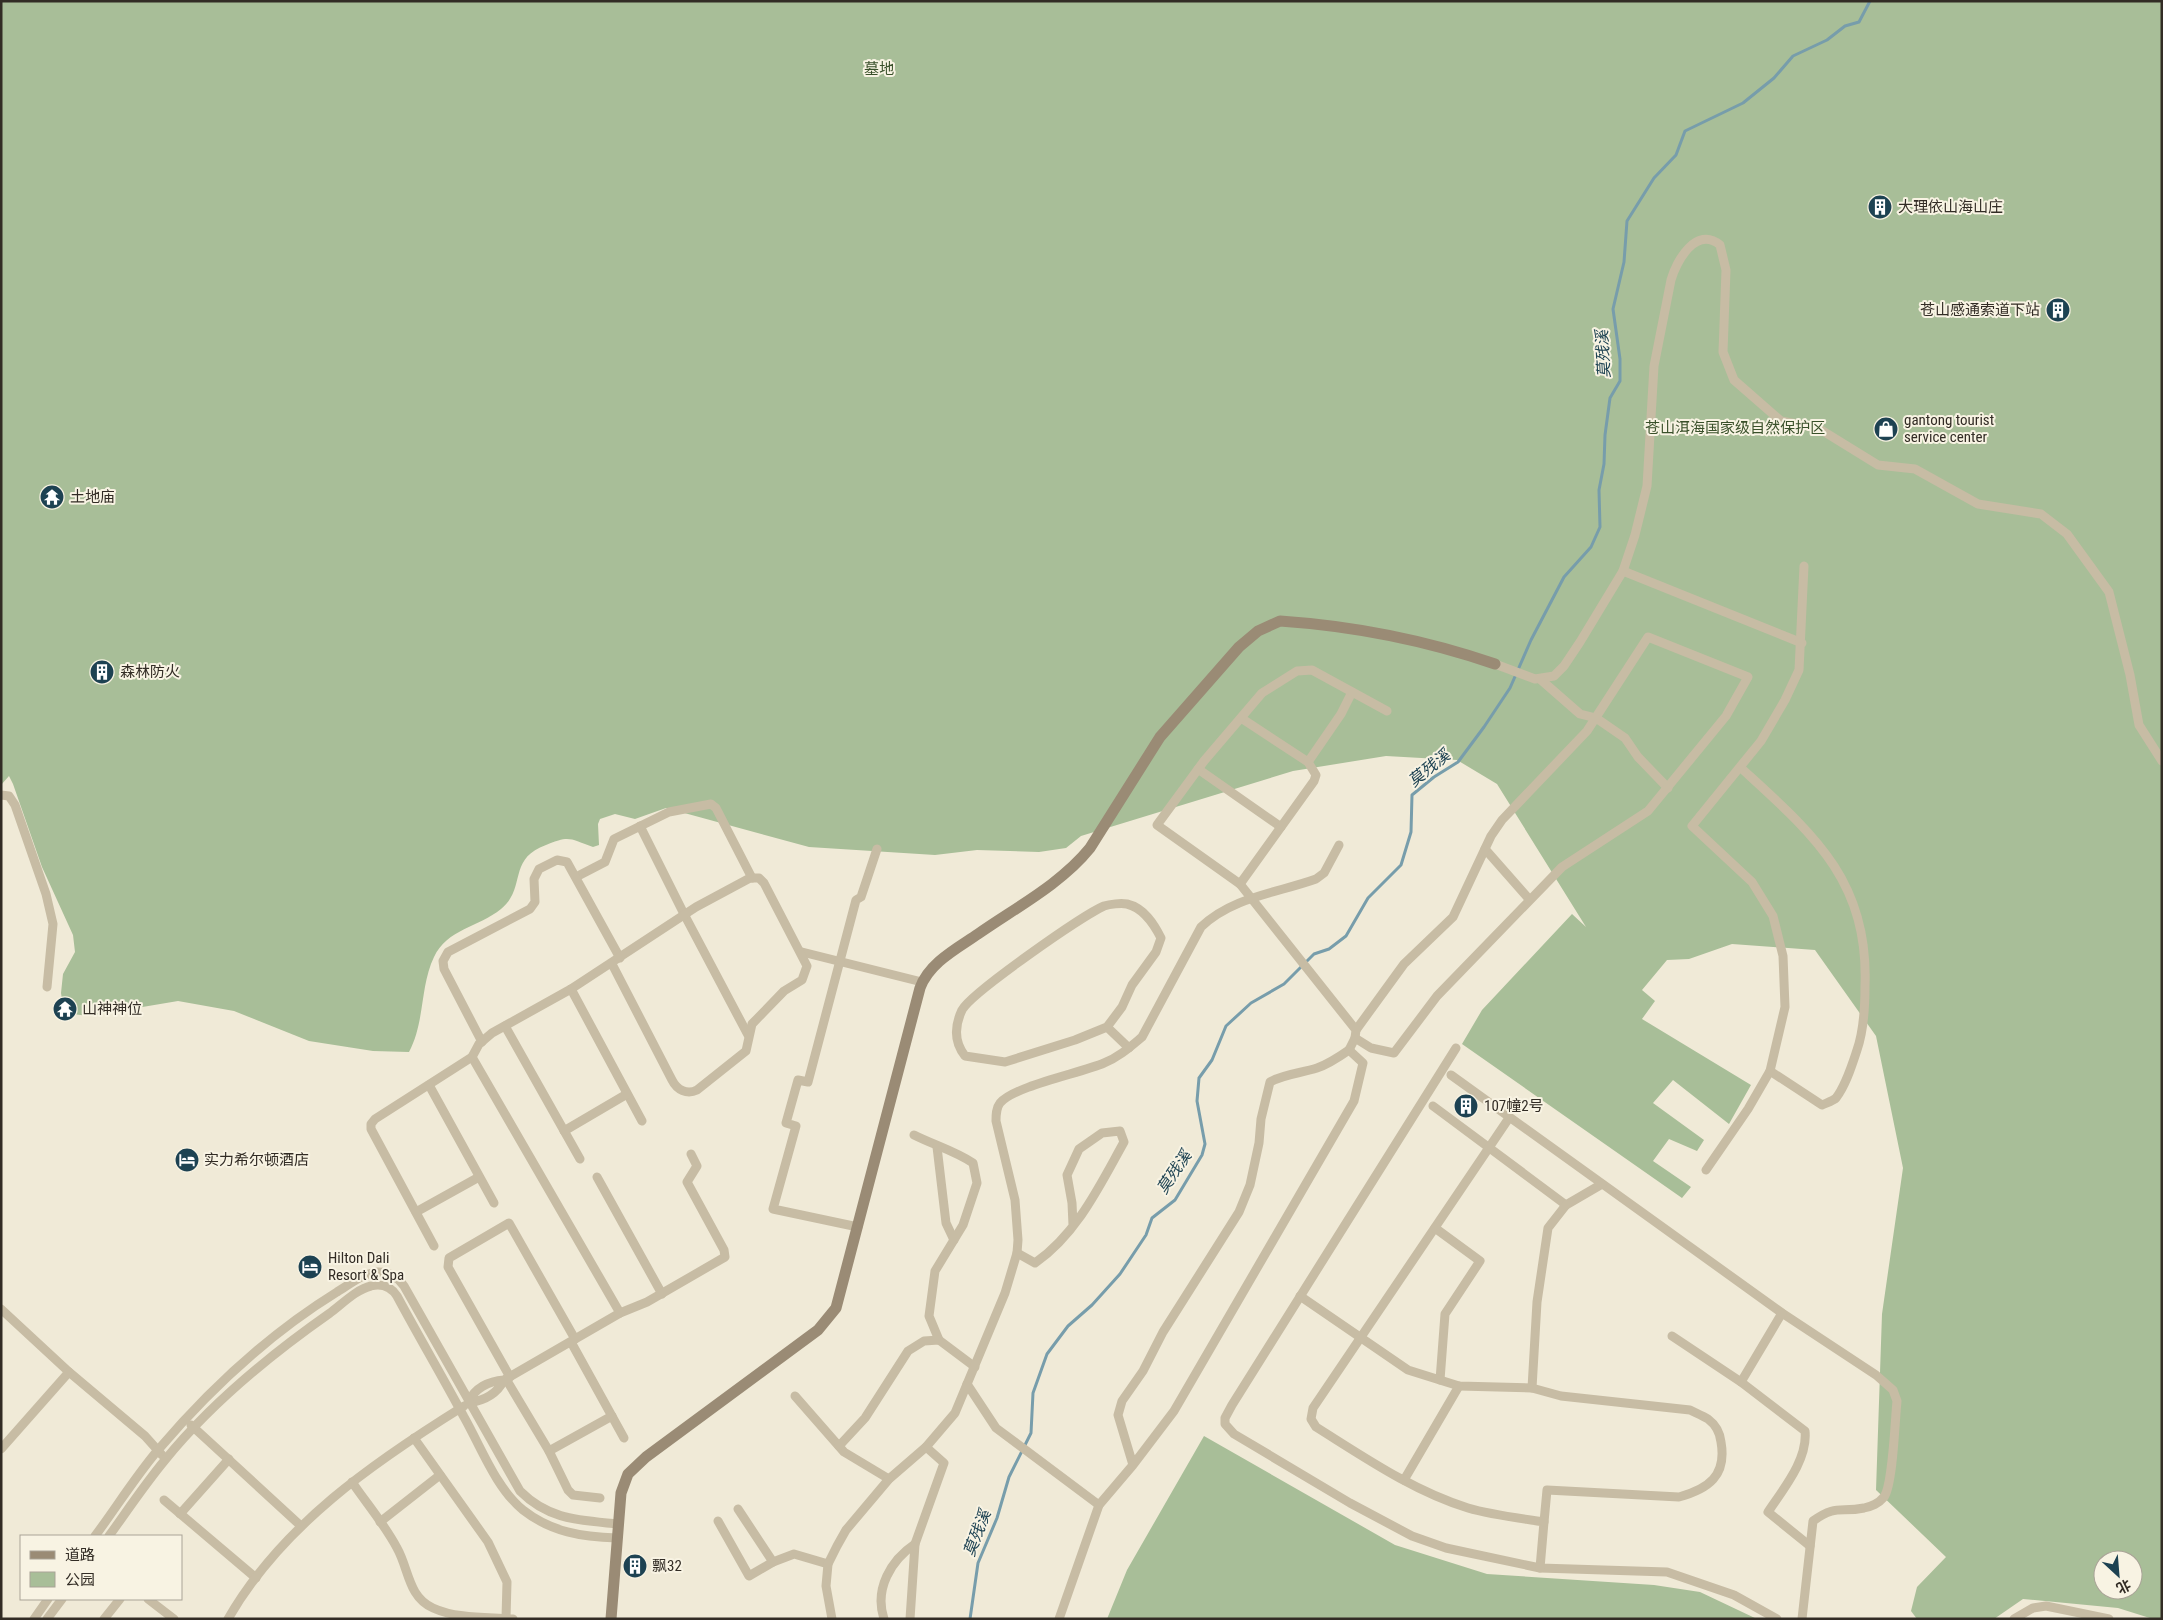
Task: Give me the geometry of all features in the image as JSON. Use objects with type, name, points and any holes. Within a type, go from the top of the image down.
[{"type":"street","points":[[1537,679],[1554,676],[1564,666],[1623,571],[1633,543],[1647,486],[1654,366],[1671,280],[1675,267],[1686,251],[1698,242],[1710,240],[1720,245],[1726,270],[1723,352],[1726,362],[1734,380],[1765,409],[1781,421],[1818,428],[1878,465],[1915,469],[1978,504],[2042,514],[2067,534],[2109,592],[2130,675],[2138,725],[2162,761]]},
{"type":"street","points":[[1706,1170],[1748,1109],[1770,1071],[1784,1007],[1784,956],[1773,916],[1752,882],[1692,826],[1761,741],[1800,670],[1804,566]]},
{"type":"street","points":[[1623,571],[1802,643]]},
{"type":"street","points":[[611,1619],[616,1538],[623,1483],[635,1466],[818,1330],[831,1316],[840,1296],[922,982],[937,963],[1063,875],[1080,860],[1090,848],[1160,737],[1226,660],[1250,637],[1266,626],[1280,621],[1374,632],[1451,649],[1537,679],[1580,714],[1596,718],[1625,738],[1638,757],[1668,788]]},
{"type":"street","points":[[1133,1465],[1118,1414],[1122,1400],[1143,1371],[1163,1332],[1228,1233],[1239,1212],[1250,1185],[1261,1119],[1270,1082],[1277,1078],[1333,1062],[1349,1050],[1356,1034],[1404,964],[1453,916],[1484,850],[1502,820],[1587,731],[1648,637],[1748,677],[1726,716],[1648,811],[1562,867],[1437,996],[1394,1053],[1371,1048],[1356,1034],[1300,959],[1240,884],[1157,825],[1198,769],[1262,693],[1301,670],[1312,670],[1387,711]]},
{"type":"street","points":[[1308,762],[1341,714],[1352,692]]},
{"type":"street","points":[[1240,884],[1314,781],[1316,775],[1308,762],[1241,718]]},
{"type":"street","points":[[1741,768],[1795,818],[1820,845],[1841,873],[1862,934],[1866,963],[1860,1041],[1851,1068],[1835,1099],[1822,1105],[1770,1071]]},
{"type":"street","points":[[1198,769],[1281,827]]},
{"type":"street","points":[[1,795],[8,796],[16,805],[46,894],[53,932],[48,987]]},
{"type":"street","points":[[576,877],[605,862],[614,839],[679,809],[713,805],[752,878]]},
{"type":"street","points":[[640,826],[748,1035]]},
{"type":"street","points":[[832,1619],[826,1586],[828,1564],[846,1530],[889,1479],[926,1447],[955,1413],[1005,1293],[1017,1253],[1015,1200],[996,1121],[1000,1103],[1021,1091],[1103,1063],[1129,1048],[1142,1037],[1201,927],[1216,915],[1251,899],[1316,879],[1324,873],[1339,845]]},
{"type":"street","points":[[858,1227],[774,1209],[796,1126],[786,1123],[798,1080],[808,1082],[856,900],[861,897],[877,849]]},
{"type":"street","points":[[1484,850],[1529,899]]},
{"type":"street","points":[[434,1246],[370,1127],[375,1119],[472,1057],[482,1042],[505,1026],[616,961],[684,914],[752,878],[759,878],[764,883],[807,963],[805,976],[784,990],[752,1024],[748,1035],[746,1051],[697,1090],[691,1092],[682,1091],[672,1080],[616,961],[576,877],[570,866],[564,860],[554,861],[539,869],[534,879],[536,899],[532,907],[448,952],[445,956],[444,970],[482,1042]]},
{"type":"street","points":[[1128,904],[1152,919],[1161,938],[1156,952],[1132,985],[1122,1007],[1107,1027],[1066,1044],[1005,1062],[965,1056],[957,1046],[956,1028],[963,1008],[990,984],[1076,923],[1106,905],[1128,904]]},
{"type":"street","points":[[802,952],[922,982]]},
{"type":"street","points":[[570,989],[642,1121]]},
{"type":"street","points":[[505,1026],[580,1159]]},
{"type":"street","points":[[1107,1027],[1129,1048]]},
{"type":"street","points":[[1059,1619],[1099,1505],[1133,1465],[1174,1411],[1354,1101],[1363,1063],[1371,1048]]},
{"type":"street","points":[[1456,1048],[1225,1418],[1225,1424],[1229,1430],[1350,1503],[1412,1536],[1446,1548],[1540,1568],[1667,1572],[1734,1595],[1777,1619]]},
{"type":"street","points":[[1349,1050],[1363,1063]]},
{"type":"street","points":[[472,1057],[620,1313]]},
{"type":"street","points":[[1451,1075],[1782,1313],[1876,1375],[1893,1390],[1897,1401],[1885,1496],[1874,1506],[1858,1510],[1837,1509],[1824,1513],[1813,1521],[1802,1619]]},
{"type":"street","points":[[429,1085],[494,1203]]},
{"type":"street","points":[[564,1131],[627,1094]]},
{"type":"street","points":[[1433,1106],[1566,1205]]},
{"type":"street","points":[[1509,1118],[1313,1408],[1311,1419],[1316,1427],[1404,1480],[1468,1508],[1544,1522]]},
{"type":"street","points":[[1017,1253],[1035,1263],[1052,1251],[1092,1201],[1124,1142],[1120,1131],[1102,1133],[1079,1149],[1066,1175],[1072,1203],[1073,1224]]},
{"type":"street","points":[[914,1134],[937,1147],[959,1154],[973,1163],[977,1182],[963,1225],[935,1271],[930,1316],[938,1340],[975,1367]]},
{"type":"street","points":[[937,1147],[946,1222],[954,1240]]},
{"type":"street","points":[[228,1619],[256,1578],[301,1526],[352,1482],[468,1403],[488,1397],[500,1388],[507,1379],[620,1313],[662,1294],[725,1257],[724,1250],[687,1182],[696,1169],[691,1154]]},
{"type":"street","points":[[416,1212],[479,1177]]},
{"type":"street","points":[[597,1177],[662,1294]]},
{"type":"street","points":[[1532,1388],[1537,1302],[1548,1228],[1566,1205],[1602,1184]]},
{"type":"street","points":[[600,1498],[573,1495],[507,1379],[448,1267],[449,1258],[509,1223],[624,1438]]},
{"type":"street","points":[[1435,1228],[1480,1261],[1445,1314],[1440,1380]]},
{"type":"street","points":[[96,1535],[158,1451],[222,1382],[269,1341],[312,1308],[360,1278],[378,1272],[395,1277],[404,1286],[468,1403],[520,1491],[545,1511],[565,1518],[618,1524]]},
{"type":"street","points":[[109,1535],[166,1459],[195,1428],[274,1353],[350,1298],[366,1288],[379,1285],[389,1287],[397,1296],[492,1468],[514,1501],[532,1516],[562,1531],[579,1536],[616,1538]]},
{"type":"street","points":[[1300,1296],[1362,1336],[1408,1370],[1459,1386],[1532,1388],[1561,1396],[1690,1410],[1709,1420],[1720,1432],[1724,1454],[1719,1471],[1712,1482],[1698,1492],[1679,1497],[1547,1490],[1540,1568]]},
{"type":"street","points":[[1,1309],[69,1372],[145,1436],[166,1459]]},
{"type":"street","points":[[1741,1382],[1782,1313]]},
{"type":"street","points":[[1672,1336],[1741,1382],[1805,1431],[1807,1444],[1791,1478],[1768,1512],[1810,1546]]},
{"type":"street","points":[[840,1446],[865,1418],[908,1351],[924,1341],[938,1340]]},
{"type":"street","points":[[1,1449],[69,1372]]},
{"type":"street","points":[[967,1384],[996,1428],[1099,1505]]},
{"type":"street","points":[[1404,1480],[1459,1386]]},
{"type":"street","points":[[795,1396],[840,1446],[875,1472],[889,1479]]},
{"type":"street","points":[[549,1451],[612,1416]]},
{"type":"street","points":[[186,1420],[301,1526]]},
{"type":"street","points":[[414,1438],[488,1542],[507,1582],[506,1618]]},
{"type":"street","points":[[910,1619],[915,1544],[944,1462],[926,1447]]},
{"type":"street","points":[[180,1514],[229,1459]]},
{"type":"street","points":[[380,1522],[440,1474]]},
{"type":"street","points":[[352,1482],[397,1547],[408,1580],[421,1600],[433,1608],[444,1612],[513,1619]]},
{"type":"street","points":[[164,1500],[256,1578]]},
{"type":"street","points":[[738,1509],[773,1562]]},
{"type":"street","points":[[562,1531],[565,1518]]},
{"type":"street","points":[[718,1521],[750,1576],[773,1562],[794,1554],[828,1564]]},
{"type":"street","points":[[884,1619],[882,1600],[889,1569],[903,1552],[915,1544]]},
{"type":"street","points":[[34,1619],[47,1600]]},
{"type":"street","points":[[47,1619],[61,1600]]},
{"type":"street","points":[[104,1619],[119,1600]]},
{"type":"street","points":[[149,1600],[174,1619]]},
{"type":"street","points":[[2014,1619],[2038,1606],[2108,1619]]},
{"type":"green space","name":"苍山洱海国家级自然保护区","points":[[1,1],[2162,1],[2162,1619],[2153,1619],[2118,1608],[2023,1599],[1994,1619],[1917,1619],[1911,1611],[1917,1587],[1946,1557],[1876,1490],[1882,1314],[1903,1168],[1876,1036],[1815,950],[1732,944],[1689,959],[1667,960],[1642,990],[1655,1001],[1642,1019],[1751,1085],[1729,1124],[1673,1080],[1653,1103],[1704,1140],[1697,1151],[1669,1139],[1653,1161],[1691,1187],[1682,1198],[1462,1044],[1482,1010],[1572,914],[1586,927],[1497,784],[1457,760],[1386,756],[1293,771],[1081,836],[1066,848],[1039,852],[977,850],[935,855],[809,847],[666,808],[635,819],[615,814],[600,819],[598,824],[599,845],[593,847],[574,840],[565,839],[534,851],[521,866],[514,892],[509,901],[492,915],[455,934],[440,948],[434,957],[426,980],[418,1029],[409,1052],[373,1051],[309,1041],[234,1011],[178,1001],[89,1016],[64,1013],[61,993],[63,974],[75,952],[73,935],[42,867],[9,776],[1,785]]},
{"type":"green space","points":[[1204,1436],[1395,1545],[1487,1574],[1654,1585],[1700,1592],[1757,1619],[1107,1619],[1127,1570]]},
{"type":"waterway","name":"莫残溪","points":[[970,1619],[978,1563],[997,1518],[1009,1477],[1031,1433],[1033,1393],[1047,1354],[1068,1326],[1092,1305],[1120,1274],[1146,1235],[1152,1218],[1175,1200],[1202,1155],[1205,1144],[1197,1101],[1199,1078],[1212,1060],[1226,1026],[1251,1003],[1284,984],[1314,954],[1329,949],[1346,936],[1368,898],[1401,865],[1411,832],[1412,795],[1434,777],[1458,762],[1484,727],[1510,688],[1531,640],[1564,577],[1591,547],[1600,527],[1599,490],[1604,464],[1605,435],[1610,398],[1620,381],[1620,359],[1613,309],[1624,262],[1627,221],[1654,178],[1676,155],[1685,131],[1743,103],[1774,78],[1793,56],[1827,40],[1845,26],[1859,22],[1870,1]]},
{"type":"place","name":"大理依山海山庄","points":[[1880,207]]},
{"type":"place","name":"苍山感通索道下站","points":[[2058,310]]},
{"type":"place","name":"gantong tourist service center","points":[[1886,429]]},
{"type":"place","name":"土地庙","points":[[52,497]]},
{"type":"place","name":"森林防火","points":[[102,672]]},
{"type":"place","name":"山神神位","points":[[65,1009]]},
{"type":"place","name":"107幢2号","points":[[1466,1106]]},
{"type":"place","name":"实力希尔顿酒店","points":[[187,1160]]},
{"type":"place","name":"Hilton Dali Resort & Spa","points":[[310,1267]]},
{"type":"place","name":"飘32","points":[[635,1566]]},
{"type":"park label","name":"墓地","points":[[879,69]]}]
